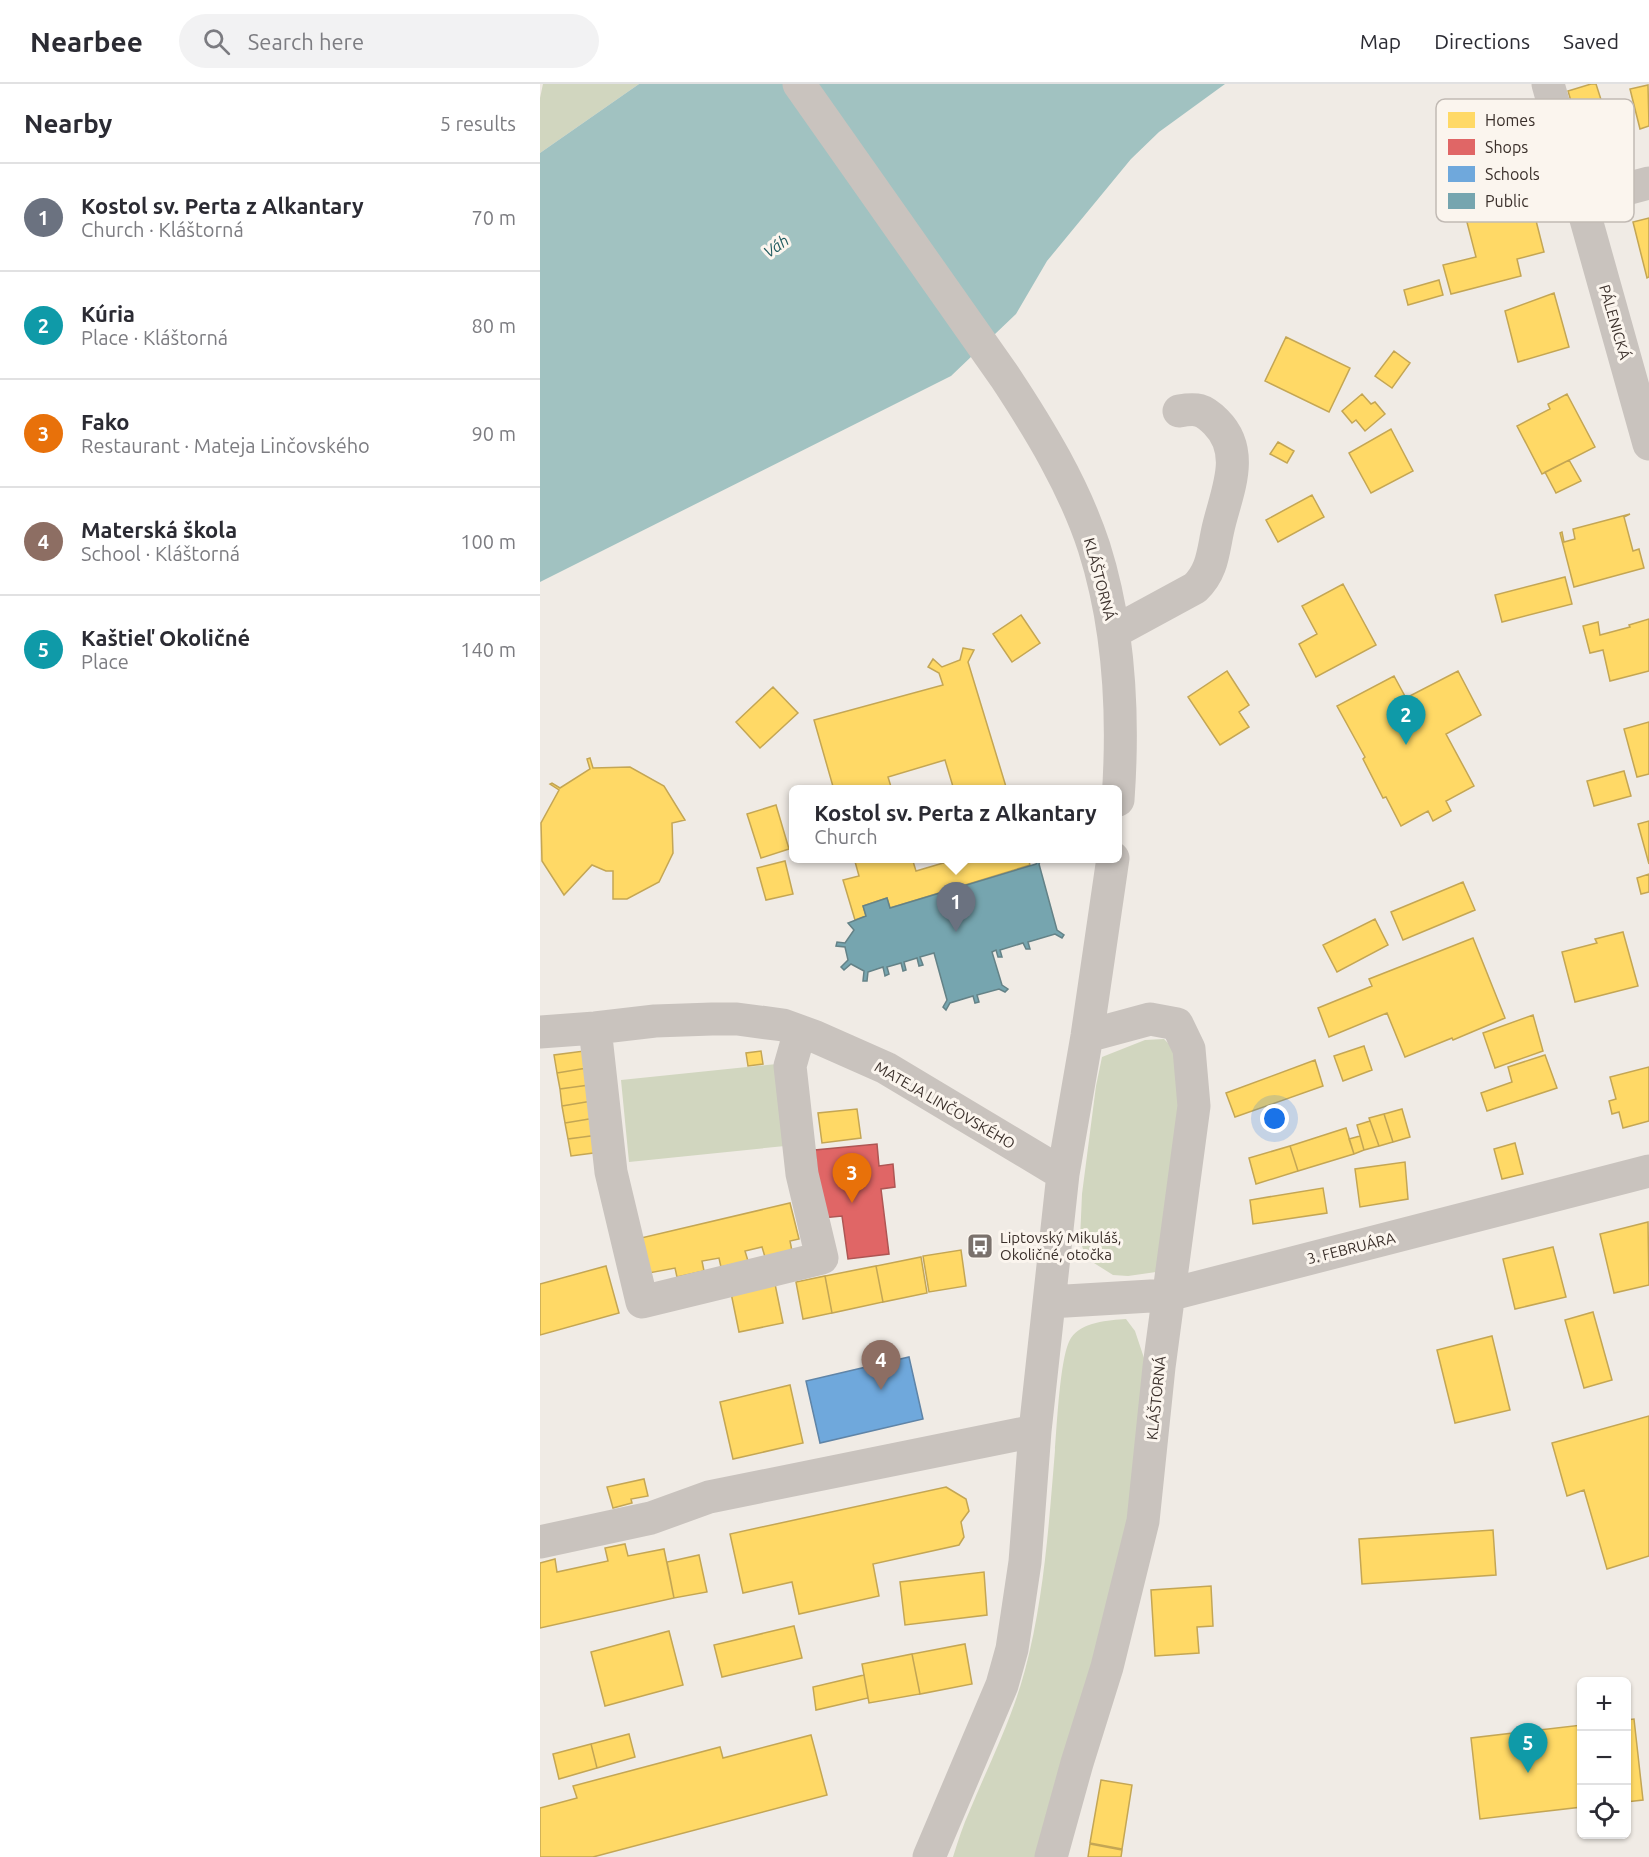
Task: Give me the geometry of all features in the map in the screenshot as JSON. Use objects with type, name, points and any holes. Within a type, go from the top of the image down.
[{"type":"street","name":"KLÁŠTORNÁ","points":[[799,84],[1036,423],[1075,501],[1093,545],[1114,632],[1121,712],[1119,785]]},
{"type":"street","name":"PÁLENICKÁ","points":[[1548,84],[1552,99]]},
{"type":"street","points":[[1634,187],[1649,183]]},
{"type":"street","name":"PÁLENICKÁ","points":[[1587,222],[1649,444]]},
{"type":"street","points":[[1114,632],[1196,588],[1203,581],[1212,563],[1233,470],[1230,444],[1219,425],[1202,411],[1192,409],[1179,411]]},
{"type":"street","points":[[929,1857],[1002,1685],[1009,1658],[1025,1562],[1035,1431],[1063,1174],[1087,1036],[1112,863]]},
{"type":"street","name":"MATEJA LINČOVSKÉHO","points":[[540,1032],[655,1021],[712,1019],[737,1019],[783,1025],[886,1068],[1063,1174]]},
{"type":"street","name":"KLÁŠTORNÁ","points":[[1051,1857],[1107,1667],[1143,1521],[1168,1295],[1194,1106],[1189,1049],[1177,1024],[1150,1019],[1087,1036]]},
{"type":"street","points":[[595,1028],[611,1172],[642,1302],[822,1258],[802,1174],[790,1066],[800,1031]]},
{"type":"street","name":"3. FEBRUÁRA","points":[[1049,1302],[1168,1295],[1649,1171]]},
{"type":"street","points":[[540,1542],[651,1518],[709,1497],[1035,1431]]},
{"type":"green space","points":[[543,84],[639,84],[540,153],[540,98]]},
{"type":"green space","points":[[1164,1039],[1171,1046],[1183,1079],[1156,1272],[1128,1276],[1113,1275],[1086,1258],[1080,1240],[1082,1194],[1102,1057],[1145,1040]]},
{"type":"green space","points":[[777,1064],[785,1146],[629,1162],[621,1080]]},
{"type":"green space","points":[[1126,1319],[1135,1331],[1145,1361],[1127,1530],[1042,1857],[953,1857],[965,1821],[1014,1706],[1025,1670],[1037,1616],[1045,1561],[1060,1391],[1067,1346],[1081,1328],[1096,1323]]},
{"type":"water","name":"Váh","points":[[639,84],[1225,84],[1159,132],[1131,159],[1047,261],[1016,314],[951,376],[540,582],[540,153]]},
{"type":"building: Homes","points":[[1596,84],[1601,99],[1570,99],[1568,91]]},
{"type":"building: Homes","points":[[1648,85],[1649,126],[1640,129],[1630,89]]},
{"type":"building: Homes","points":[[1649,218],[1649,277],[1647,278],[1633,222]]},
{"type":"building: Homes","points":[[1467,222],[1536,222],[1544,252],[1517,259],[1521,276],[1451,294],[1443,265],[1476,257]]},
{"type":"building: Homes","points":[[1439,280],[1443,295],[1408,305],[1404,290]]},
{"type":"building: Homes","points":[[1554,293],[1569,347],[1518,362],[1505,311]]},
{"type":"building: Homes","points":[[1286,337],[1350,368],[1329,412],[1265,381]]},
{"type":"building: Homes","points":[[1394,351],[1410,363],[1392,388],[1375,376]]},
{"type":"building: Homes","points":[[1362,394],[1371,404],[1375,402],[1385,414],[1365,431],[1356,420],[1352,423],[1342,411]]},
{"type":"building: Homes","points":[[1567,394],[1595,447],[1542,474],[1517,426],[1550,409],[1548,404]]},
{"type":"building: Homes","points":[[1391,429],[1413,471],[1371,493],[1349,453]]},
{"type":"building: Homes","points":[[1278,442],[1294,451],[1287,463],[1270,454]]},
{"type":"building: Homes","points":[[1569,460],[1581,481],[1556,493],[1545,472]]},
{"type":"building: Homes","points":[[1312,495],[1324,517],[1278,542],[1266,520]]},
{"type":"building: Homes","points":[[1630,514],[1624,517],[1633,551],[1639,549],[1644,568],[1574,587],[1560,533],[1562,532],[1564,542],[1575,539],[1573,529]]},
{"type":"building: Homes","points":[[1565,577],[1572,604],[1502,622],[1495,595]]},
{"type":"building: Homes","points":[[1343,584],[1376,645],[1316,677],[1299,644],[1317,634],[1302,606]]},
{"type":"building: Homes","points":[[1021,615],[1040,643],[1012,662],[993,634]]},
{"type":"building: Homes","points":[[1649,619],[1649,671],[1610,681],[1603,650],[1590,653],[1583,626],[1598,622],[1600,635]]},
{"type":"building: Homes","points":[[963,648],[974,650],[968,662],[1005,785],[952,785],[945,760],[888,777],[890,785],[833,785],[814,720],[943,685],[939,673],[928,667],[933,659],[942,667],[960,660]]},
{"type":"building: Homes","points":[[1227,671],[1249,705],[1239,712],[1249,727],[1220,745],[1188,697]]},
{"type":"building: Homes","points":[[1458,671],[1481,715],[1446,734],[1474,786],[1446,801],[1451,811],[1433,821],[1428,811],[1401,826],[1386,797],[1383,798],[1363,759],[1365,757],[1337,706],[1394,676],[1406,698]]},
{"type":"building: Homes","points":[[773,687],[798,713],[760,748],[736,722]]},
{"type":"building: Homes","points":[[1649,722],[1649,774],[1637,777],[1624,729]]},
{"type":"building: Homes","points":[[590,758],[593,768],[630,767],[664,786],[685,820],[672,823],[673,853],[659,882],[627,899],[613,899],[613,871],[606,871],[592,865],[564,895],[542,861],[541,823],[559,790],[550,784],[560,788],[590,769],[587,759]]},
{"type":"building: Homes","points":[[1624,771],[1631,796],[1594,806],[1587,781]]},
{"type":"building: Homes","points":[[776,805],[789,849],[761,858],[747,814]]},
{"type":"building: Homes","points":[[1649,821],[1649,864],[1638,824]]},
{"type":"building: Homes","points":[[785,861],[793,894],[766,900],[757,868]]},
{"type":"building: Homes","points":[[855,863],[914,863],[916,871],[943,863],[1029,863],[1030,865],[890,908],[887,898],[863,906],[866,916],[855,920],[843,880],[859,876]]},
{"type":"building: Homes","points":[[1649,874],[1649,892],[1641,894],[1637,878]]},
{"type":"building: Homes","points":[[1463,882],[1475,910],[1403,940],[1391,912]]},
{"type":"building: Homes","points":[[1375,919],[1388,945],[1337,972],[1323,945]]},
{"type":"building: Homes","points":[[1623,932],[1638,986],[1575,1002],[1562,952],[1597,943],[1595,939]]},
{"type":"building: Homes","points":[[1473,938],[1505,1018],[1405,1057],[1387,1013],[1329,1037],[1318,1008],[1372,986],[1369,979]]},
{"type":"building: Homes","points":[[1533,1015],[1543,1051],[1495,1068],[1483,1033]]},
{"type":"building: Homes","points":[[1364,1046],[1372,1070],[1343,1081],[1334,1056]]},
{"type":"building: Homes","points":[[584,1051],[587,1068],[557,1073],[554,1055]]},
{"type":"building: Homes","points":[[761,1051],[763,1064],[748,1066],[746,1053]]},
{"type":"building: Homes","points":[[1545,1055],[1557,1088],[1487,1111],[1481,1093],[1512,1082],[1508,1067]]},
{"type":"building: Homes","points":[[1315,1060],[1323,1086],[1235,1117],[1226,1093]]},
{"type":"building: Homes","points":[[1649,1067],[1649,1121],[1623,1128],[1619,1112],[1612,1114],[1609,1101],[1616,1099],[1610,1077]]},
{"type":"building: Homes","points":[[587,1068],[589,1085],[560,1089],[557,1073]]},
{"type":"building: Homes","points":[[589,1085],[592,1101],[562,1106],[560,1089]]},
{"type":"building: Homes","points":[[592,1101],[595,1118],[565,1123],[562,1106]]},
{"type":"building: Homes","points":[[857,1109],[861,1138],[822,1143],[818,1113]]},
{"type":"building: Homes","points":[[1402,1109],[1410,1137],[1393,1142],[1384,1114]]},
{"type":"building: Homes","points":[[1384,1114],[1393,1142],[1379,1146],[1369,1118]]},
{"type":"building: Homes","points":[[595,1118],[598,1135],[568,1139],[565,1123]]},
{"type":"building: Homes","points":[[1370,1121],[1379,1146],[1364,1150],[1357,1125]]},
{"type":"building: Homes","points":[[1346,1128],[1354,1154],[1298,1171],[1290,1146]]},
{"type":"building: Homes","points":[[598,1135],[601,1152],[571,1156],[568,1139]]},
{"type":"building: Homes","points":[[1360,1136],[1364,1150],[1354,1154],[1349,1139]]},
{"type":"building: Homes","points":[[1515,1143],[1523,1174],[1502,1179],[1494,1149]]},
{"type":"building: Homes","points":[[1290,1146],[1298,1171],[1256,1184],[1249,1158]]},
{"type":"building: Homes","points":[[1405,1162],[1408,1199],[1360,1207],[1355,1169]]},
{"type":"building: Homes","points":[[1323,1188],[1327,1213],[1253,1224],[1250,1200]]},
{"type":"building: Homes","points":[[790,1203],[799,1239],[790,1241],[792,1251],[765,1257],[762,1247],[745,1251],[748,1261],[721,1267],[719,1258],[702,1261],[704,1271],[677,1277],[675,1268],[649,1273],[641,1238]]},
{"type":"building: Homes","points":[[1648,1222],[1649,1285],[1614,1293],[1600,1234]]},
{"type":"building: Homes","points":[[1553,1247],[1566,1297],[1515,1309],[1503,1259]]},
{"type":"building: Homes","points":[[961,1250],[966,1286],[929,1292],[923,1256]]},
{"type":"building: Homes","points":[[921,1257],[927,1293],[883,1302],[876,1266]]},
{"type":"building: Homes","points":[[606,1266],[619,1313],[540,1335],[540,1284]]},
{"type":"building: Homes","points":[[876,1266],[883,1302],[832,1313],[825,1276]]},
{"type":"building: Homes","points":[[825,1276],[832,1313],[803,1319],[796,1282]]},
{"type":"building: Homes","points":[[775,1284],[783,1323],[739,1332],[731,1293]]},
{"type":"building: Homes","points":[[1593,1312],[1612,1380],[1584,1388],[1565,1320]]},
{"type":"building: Homes","points":[[1492,1336],[1510,1410],[1455,1423],[1437,1350]]},
{"type":"building: Homes","points":[[790,1385],[803,1443],[733,1459],[720,1402]]},
{"type":"building: Homes","points":[[1649,1416],[1649,1556],[1607,1569],[1584,1490],[1567,1496],[1552,1443]]},
{"type":"building: Homes","points":[[644,1479],[648,1496],[631,1499],[632,1503],[613,1508],[607,1487]]},
{"type":"building: Homes","points":[[946,1487],[966,1499],[969,1511],[961,1522],[964,1537],[959,1545],[873,1564],[879,1596],[799,1614],[792,1582],[743,1593],[730,1534]]},
{"type":"building: Homes","points":[[1493,1530],[1496,1575],[1362,1584],[1359,1539]]},
{"type":"building: Homes","points":[[625,1544],[628,1556],[664,1549],[674,1598],[540,1628],[540,1563],[555,1559],[557,1572],[608,1561],[605,1548]]},
{"type":"building: Homes","points":[[699,1555],[707,1592],[674,1598],[667,1562]]},
{"type":"building: Homes","points":[[984,1572],[987,1615],[905,1625],[900,1582]]},
{"type":"building: Homes","points":[[1211,1586],[1213,1626],[1197,1627],[1199,1653],[1155,1656],[1151,1590]]},
{"type":"building: Homes","points":[[794,1626],[802,1658],[722,1677],[714,1645]]},
{"type":"building: Homes","points":[[669,1631],[683,1685],[605,1706],[591,1652]]},
{"type":"building: Homes","points":[[965,1644],[972,1684],[920,1694],[912,1654]]},
{"type":"building: Homes","points":[[912,1654],[920,1694],[869,1703],[862,1664]]},
{"type":"building: Homes","points":[[864,1675],[868,1698],[816,1710],[813,1687]]},
{"type":"building: Homes","points":[[1631,1719],[1634,1719],[1643,1800],[1631,1801],[1631,1731]]},
{"type":"building: Homes","points":[[1577,1726],[1577,1808],[1480,1819],[1471,1738]]},
{"type":"building: Homes","points":[[629,1734],[635,1757],[597,1768],[591,1744]]},
{"type":"building: Homes","points":[[811,1735],[827,1795],[593,1857],[540,1857],[540,1808],[577,1798],[573,1786],[720,1747],[723,1758]]},
{"type":"building: Homes","points":[[591,1744],[597,1768],[559,1779],[553,1754]]},
{"type":"building: Homes","points":[[1101,1780],[1132,1785],[1122,1849],[1090,1843]]},
{"type":"building: Homes","points":[[1090,1844],[1122,1850],[1121,1857],[1088,1857]]},
{"type":"building: Shops","points":[[877,1144],[879,1166],[893,1164],[895,1187],[881,1189],[889,1254],[848,1259],[842,1216],[822,1218],[815,1150]]},
{"type":"building: Schools","points":[[909,1357],[923,1419],[820,1443],[806,1381]]},
{"type":"building: Public","points":[[1040,863],[1057,930],[1064,935],[1062,938],[1055,934],[1028,942],[1030,949],[1026,949],[1023,943],[1000,950],[1002,957],[998,957],[996,950],[992,952],[1002,985],[1008,989],[1005,992],[999,989],[977,995],[979,1002],[975,1003],[973,996],[950,1003],[946,1010],[943,1007],[947,1000],[934,953],[920,957],[923,965],[919,966],[917,958],[904,962],[906,970],[903,971],[901,963],[887,967],[889,974],[885,976],[883,967],[868,972],[867,981],[863,981],[864,971],[851,964],[844,970],[841,967],[848,960],[845,947],[836,946],[837,942],[845,943],[854,930],[848,923],[866,916],[863,906],[887,898],[890,908]]},
{"type":"place","name":"Kúria","points":[[1406,745]]},
{"type":"place","name":"Kostol sv. Perta z Alkantary","points":[[956,932]]},
{"type":"place","name":"Fako","points":[[852,1203]]},
{"type":"place","name":"Liptovský Mikuláš, Okoličné, otočka","points":[[980,1246]]},
{"type":"place","name":"Materská škola","points":[[881,1390]]},
{"type":"place","name":"Kaštieľ Okoličné","points":[[1528,1773]]}]
